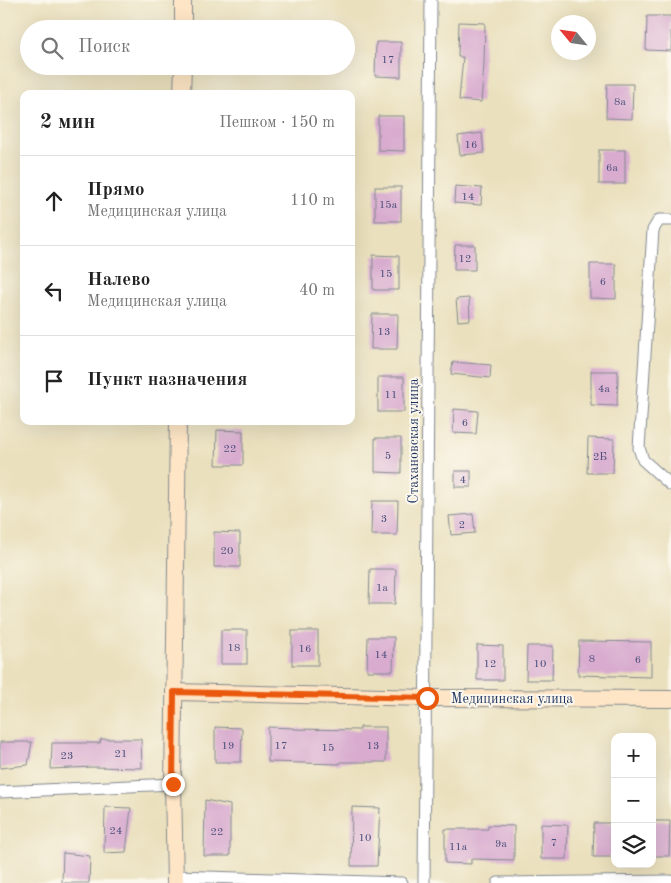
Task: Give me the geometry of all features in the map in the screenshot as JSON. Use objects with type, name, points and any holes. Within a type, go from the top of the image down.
[{"type":"street","points":[[183,20],[184,0]]},
{"type":"street","name":"Стахановская улица","points":[[424,883],[427,698],[431,0]]},
{"type":"street","points":[[182,90],[183,75]]},
{"type":"street","points":[[671,220],[659,220],[653,230],[639,448],[643,460],[671,485]]},
{"type":"street","points":[[178,425],[173,784],[175,880],[402,883]]},
{"type":"street","name":"Медицинская улица","points":[[174,692],[427,698],[671,699]]},
{"type":"street","points":[[0,792],[173,784]]},
{"type":"street","points":[[498,883],[671,881]]},
{"type":"building","points":[[647,16],[671,16],[671,51],[646,50]]},
{"type":"building","points":[[459,22],[485,23],[481,102],[459,100],[463,57],[458,57]]},
{"type":"building","points":[[376,42],[401,42],[401,77],[375,76]]},
{"type":"building","points":[[607,84],[633,84],[632,119],[606,118]]},
{"type":"building","points":[[378,116],[404,116],[404,151],[378,150]]},
{"type":"building","points":[[482,133],[484,153],[460,155],[458,136]]},
{"type":"building","points":[[599,150],[625,150],[625,184],[599,184]]},
{"type":"building","points":[[455,186],[482,188],[481,205],[454,203]]},
{"type":"building","points":[[375,187],[401,187],[401,221],[375,221]]},
{"type":"building","points":[[455,245],[475,245],[475,270],[454,270]]},
{"type":"building","points":[[373,255],[399,256],[399,290],[373,290]]},
{"type":"building","points":[[590,264],[616,264],[616,299],[590,298]]},
{"type":"building","points":[[469,298],[470,320],[458,321],[456,299]]},
{"type":"building","points":[[372,314],[398,314],[397,349],[371,349]]},
{"type":"building","points":[[453,362],[491,365],[490,378],[451,374]]},
{"type":"building","points":[[591,371],[618,371],[617,406],[591,405]]},
{"type":"building","points":[[378,377],[404,377],[404,412],[378,412]]},
{"type":"building","points":[[454,409],[478,411],[476,434],[453,433]]},
{"type":"building","points":[[217,430],[243,431],[243,465],[216,465]]},
{"type":"building","points":[[375,438],[401,438],[401,473],[375,472]]},
{"type":"building","points":[[588,438],[614,439],[613,473],[587,473]]},
{"type":"building","points":[[455,471],[471,471],[471,487],[455,487]]},
{"type":"building","points":[[372,501],[398,501],[397,535],[371,535]]},
{"type":"building","points":[[473,514],[475,533],[451,535],[449,516]]},
{"type":"building","points":[[214,532],[240,533],[240,567],[214,567]]},
{"type":"building","points":[[370,569],[396,569],[395,604],[369,604]]},
{"type":"building","points":[[221,630],[247,630],[247,664],[221,664]]},
{"type":"building","points":[[292,631],[318,631],[318,665],[292,665]]},
{"type":"building","points":[[368,637],[394,637],[393,671],[367,671]]},
{"type":"building","points":[[579,641],[651,642],[651,677],[578,675]]},
{"type":"building","points":[[477,645],[503,646],[503,680],[477,680]]},
{"type":"building","points":[[527,646],[553,646],[552,680],[526,680]]},
{"type":"building","points":[[215,727],[242,728],[241,762],[215,762]]},
{"type":"building","points":[[268,727],[360,730],[360,727],[386,727],[386,762],[340,762],[340,764],[268,762]]},
{"type":"building","points":[[101,739],[141,739],[142,768],[93,767],[51,769],[52,743],[100,743]]},
{"type":"building","points":[[0,742],[32,742],[28,765],[0,768]]},
{"type":"building","points":[[205,800],[230,805],[230,856],[204,856]]},
{"type":"building","points":[[105,807],[131,808],[126,852],[104,853]]},
{"type":"building","points":[[352,807],[380,808],[377,866],[351,866]]},
{"type":"building","points":[[656,821],[670,821],[669,856],[656,856]]},
{"type":"building","points":[[594,823],[611,823],[611,857],[593,857]]},
{"type":"building","points":[[541,824],[568,825],[567,859],[541,859]]},
{"type":"building","points":[[488,825],[514,826],[514,860],[471,859],[471,864],[445,863],[445,829],[488,829]]},
{"type":"building","points":[[63,853],[90,856],[89,883],[62,883]]},
{"type":"route","points":[[173,784],[174,692],[427,698]]}]
